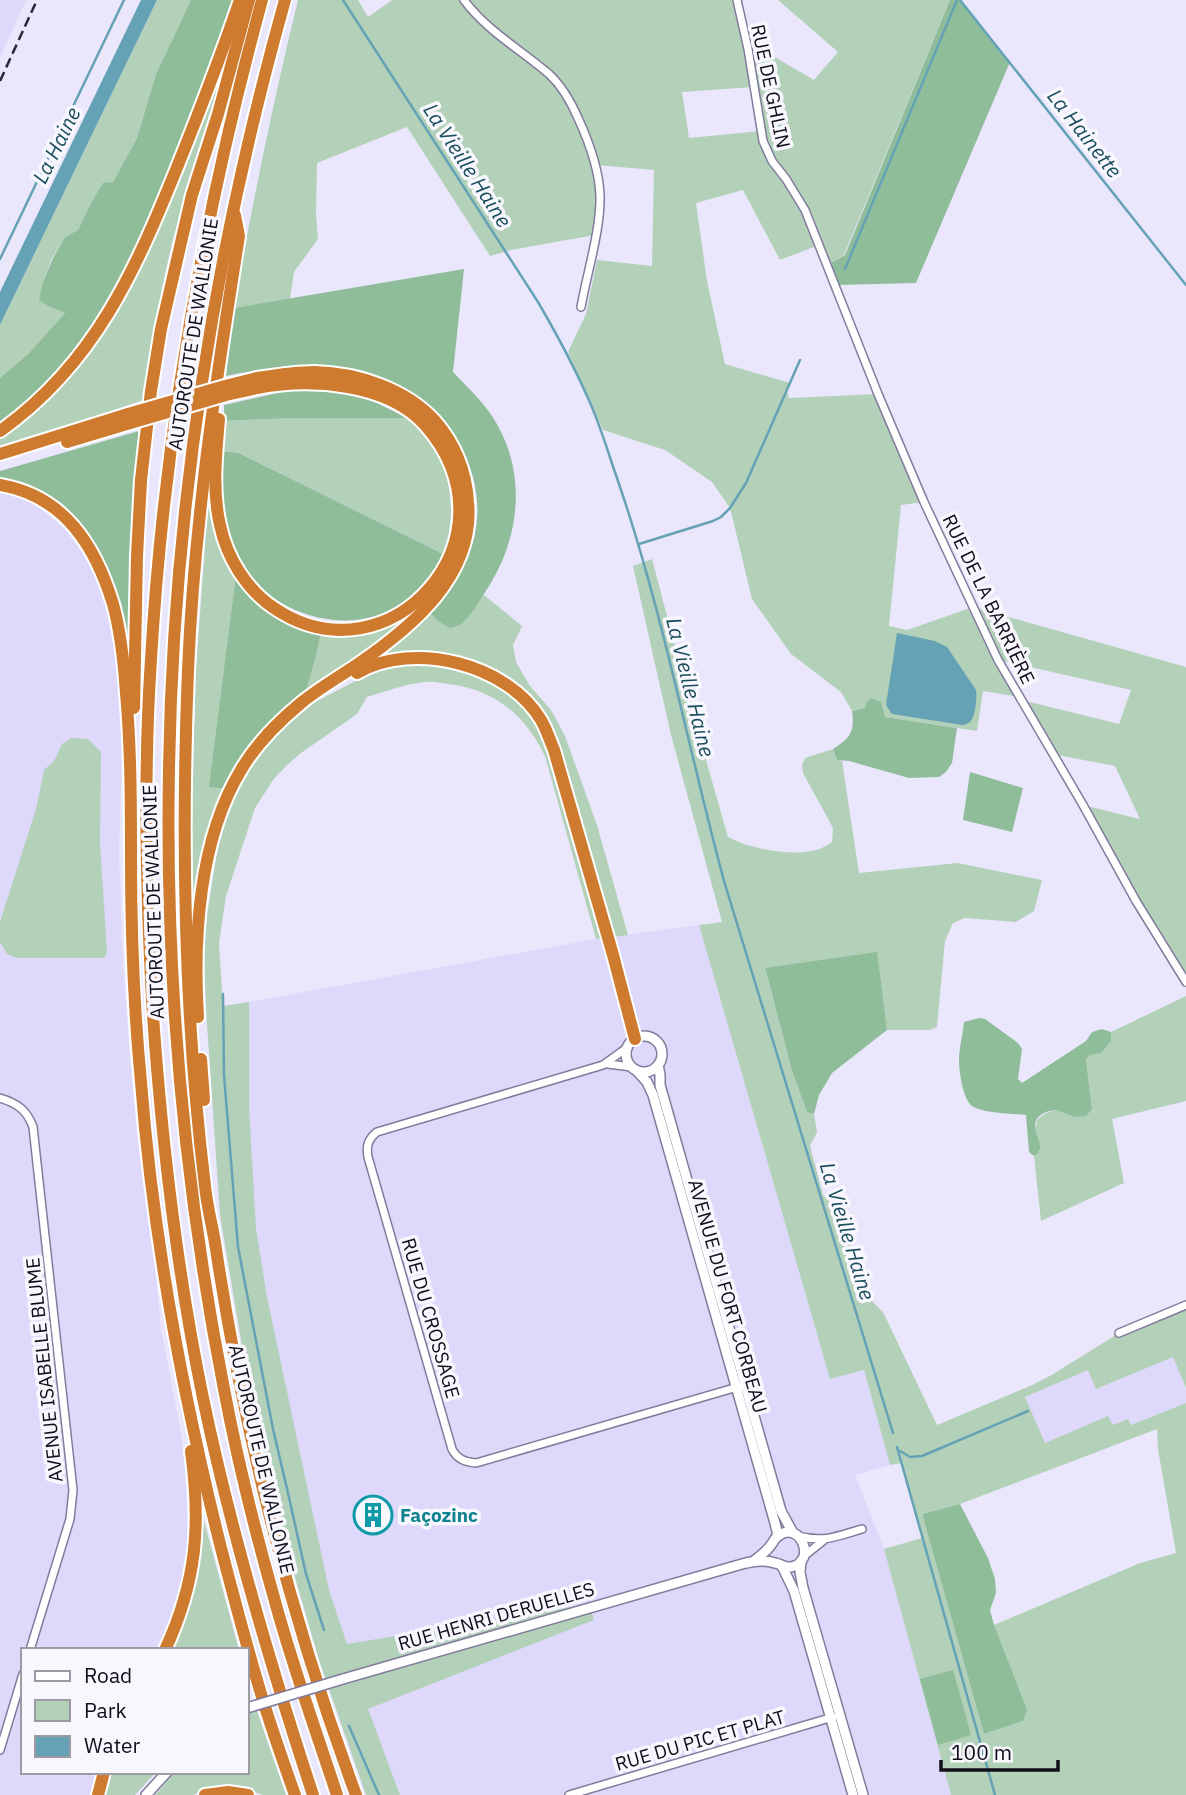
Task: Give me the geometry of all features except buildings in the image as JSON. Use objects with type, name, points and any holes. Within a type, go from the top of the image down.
[{"type":"highway","points":[[0,431],[30,407],[69,369],[110,310],[162,206],[201,109],[240,0]]},
{"type":"highway","points":[[131,772],[140,493],[151,391],[161,329],[192,195],[218,114],[248,0]]},
{"type":"highway","name":"AUTOROUTE DE WALLONIE","points":[[262,0],[225,149],[197,278],[169,453],[150,662],[146,872],[158,1083],[177,1241],[202,1395],[253,1603],[313,1795]]},
{"type":"highway","name":"AUTOROUTE DE WALLONIE","points":[[285,0],[234,207],[192,454],[173,667],[169,873],[180,1084],[191,1188],[224,1390],[246,1492],[273,1595],[337,1795]]},
{"type":"highway","points":[[234,207],[239,236],[206,456],[188,668],[185,875],[187,975],[206,1193],[238,1374],[263,1488],[290,1592],[320,1692],[356,1795]]},
{"type":"highway","points":[[226,321],[218,423],[217,506],[228,551],[240,574],[252,589],[282,613],[327,628],[356,628],[401,612],[428,591],[442,573],[457,536],[459,496],[454,473],[444,451],[422,421],[376,394],[325,383],[257,383]]},
{"type":"highway","points":[[0,454],[226,395],[257,383],[315,372],[377,384],[419,406],[448,437],[467,488],[468,531],[451,576],[418,617],[402,631],[383,647],[302,701],[259,744],[240,771],[220,818],[208,856],[201,893],[197,949],[198,1010],[212,1223]]},
{"type":"highway","points":[[0,463],[128,419]]},
{"type":"highway","points":[[0,485],[34,495],[58,510],[81,536],[101,571],[114,609],[123,658],[131,772],[134,981],[141,1084],[153,1192],[185,1395],[248,1648]]},
{"type":"highway","points":[[322,688],[338,685],[369,666],[412,658],[433,658],[478,670],[514,690],[530,706],[541,720],[554,750],[617,967],[631,1043]]},
{"type":"highway","points":[[166,1648],[187,1594],[196,1540],[195,1490],[185,1395]]},
{"type":"highway","points":[[248,1648],[265,1709],[295,1795]]},
{"type":"highway","points":[[98,1795],[103,1774]]},
{"type":"highway","points":[[205,1795],[228,1792],[248,1795]]},
{"type":"street","points":[[464,0],[487,26],[551,76],[569,99],[586,135],[596,165],[600,195],[581,307]]},
{"type":"street","name":"RUE DE GHLIN","points":[[737,0],[763,141],[772,161],[786,178],[804,210]]},
{"type":"street","name":"RUE DE LA BARRIÈRE","points":[[804,210],[924,502],[998,660],[1136,901],[1186,982]]},
{"type":"street","points":[[640,1037],[651,1038],[659,1045],[662,1055],[658,1065],[648,1072],[607,1064],[640,1037]]},
{"type":"street","points":[[631,1043],[626,1057],[634,1069]]},
{"type":"street","name":"RUE DU CROSSAGE","points":[[607,1064],[377,1132],[369,1142],[368,1157],[452,1449],[456,1456],[476,1463],[740,1386]]},
{"type":"street","name":"AVENUE DU FORT CORBEAU","points":[[658,1065],[660,1085],[775,1522],[775,1541]]},
{"type":"street","name":"AVENUE DU FORT CORBEAU","points":[[634,1069],[647,1082],[653,1095],[740,1386],[781,1511],[796,1535]]},
{"type":"street","name":"AVENUE ISABELLE BLUME","points":[[0,1098],[22,1108],[33,1127],[73,1496],[70,1519],[31,1648]]},
{"type":"street","points":[[1119,1333],[1186,1305]]},
{"type":"street","points":[[862,1529],[825,1540],[813,1540],[788,1533],[775,1541],[772,1555],[780,1564],[794,1591],[863,1795]]},
{"type":"street","points":[[796,1535],[804,1545],[800,1572],[803,1588],[853,1795]]},
{"type":"street","points":[[780,1564],[792,1566],[825,1540]]},
{"type":"street","name":"RUE HENRI DERUELLES","points":[[755,1560],[775,1541]]},
{"type":"street","name":"RUE HENRI DERUELLES","points":[[248,1708],[755,1560],[780,1564]]},
{"type":"street","points":[[0,1750],[2,1735],[21,1680]]},
{"type":"street","name":"RUE DU PIC ET PLAT","points":[[569,1795],[835,1716]]},
{"type":"street","points":[[146,1795],[165,1774]]},
{"type":"shaded area","points":[[0,0],[26,0],[0,58]]},
{"type":"shaded area","points":[[0,492],[29,500],[67,532],[95,577],[108,615],[116,660],[122,739],[119,855],[130,1059],[161,1329],[182,1439],[188,1546],[179,1594],[158,1648],[21,1648],[21,1774],[96,1774],[91,1795],[0,1795]]},
{"type":"shaded area","points":[[699,925],[830,1379],[864,1370],[890,1465],[855,1475],[884,1549],[951,1795],[366,1795],[320,1663],[292,1567],[246,1370],[220,1215],[206,1008],[596,939]]},
{"type":"shaded area","points":[[1173,1356],[1186,1388],[1186,1403],[1130,1425],[1113,1425],[1108,1417],[1045,1444],[1025,1397],[1088,1370],[1097,1389]]},
{"type":"green space","points":[[157,0],[191,0],[156,74],[137,138],[113,182],[103,184],[78,230],[65,237],[52,258],[43,282],[50,307],[65,313],[29,353],[0,378],[0,325]]},
{"type":"green space","points":[[191,0],[233,0],[171,164],[140,236],[104,306],[82,338],[58,369],[31,397],[0,422],[0,378],[29,353],[65,313],[39,300],[53,258],[65,237],[78,230],[103,183],[113,182],[137,138],[156,74]]},
{"type":"green space","points":[[298,0],[358,0],[368,17],[392,0],[737,0],[748,49],[754,45],[814,80],[838,52],[778,0],[950,0],[844,255],[827,265],[819,245],[780,260],[743,190],[696,203],[707,281],[725,364],[790,383],[787,391],[789,398],[878,394],[924,502],[901,505],[889,626],[907,630],[973,607],[1186,667],[1186,982],[1083,805],[1140,819],[1115,766],[1052,754],[1023,704],[1030,702],[1119,724],[1131,690],[999,660],[1019,697],[983,691],[977,731],[885,717],[865,708],[852,711],[841,692],[791,654],[752,599],[730,508],[712,482],[665,450],[603,430],[568,352],[586,314],[597,260],[652,266],[654,170],[596,165],[600,195],[595,235],[490,256],[407,127],[317,163],[318,239],[294,272],[290,299],[234,308],[263,153]],"holes":[[[754,87],[761,131],[689,138],[682,92]]]},
{"type":"green space","points":[[950,0],[960,0],[1010,62],[916,283],[835,285],[827,265],[845,255]]},
{"type":"green space","points":[[220,70],[224,71],[169,256],[143,400],[0,447],[0,436],[28,416],[53,393],[96,340]]},
{"type":"green space","points":[[464,269],[453,372],[483,404],[498,426],[512,464],[516,504],[509,543],[492,581],[465,621],[450,628],[430,613],[459,575],[466,561],[475,533],[477,505],[473,478],[464,453],[450,430],[431,409],[409,392],[365,371],[306,365],[226,376],[234,308]]},
{"type":"green space","points":[[317,390],[373,401],[407,418],[224,421],[224,405],[286,391]]},
{"type":"green space","points":[[407,418],[425,435],[436,451],[447,479],[451,509],[443,554],[239,453],[223,451],[224,421]]},
{"type":"green space","points":[[139,431],[131,532],[127,659],[107,570],[98,550],[70,514],[52,499],[0,481],[0,471]]},
{"type":"green space","points":[[213,435],[213,491],[236,575],[210,787],[226,789],[192,947],[196,669]]},
{"type":"green space","points":[[223,451],[239,453],[443,554],[431,574],[414,593],[383,614],[340,620],[296,610],[276,600],[259,586],[237,556],[225,512]]},
{"type":"green space","points":[[652,559],[728,837],[757,848],[780,852],[814,850],[832,842],[833,828],[803,773],[802,765],[805,758],[833,749],[837,760],[842,761],[859,873],[958,863],[1042,880],[1034,911],[1016,922],[965,918],[953,923],[945,941],[937,1027],[930,1030],[887,1030],[876,953],[765,969],[792,1071],[807,1112],[814,1114],[817,1132],[810,1146],[823,1195],[836,1208],[860,1262],[864,1293],[883,1312],[937,1425],[1030,1386],[1119,1333],[1186,1305],[1186,1388],[1173,1357],[1096,1389],[1088,1370],[1025,1397],[1045,1443],[1108,1416],[1113,1425],[1128,1419],[1131,1425],[1186,1403],[1186,1795],[951,1795],[884,1549],[922,1538],[902,1463],[890,1465],[864,1370],[830,1379],[699,925],[722,922],[671,735],[633,566]],"holes":[[[1157,1429],[1176,1553],[1140,1563],[994,1625],[1023,1721],[984,1734],[922,1514],[960,1504]]]},
{"type":"green space","points":[[236,575],[253,598],[271,614],[321,632],[305,696],[226,789],[209,787]]},
{"type":"green space","points":[[443,579],[403,625],[305,696],[321,632],[368,629]]},
{"type":"green space","points":[[484,595],[522,626],[513,645],[516,662],[530,686],[551,710],[565,736],[597,825],[628,935],[611,937],[554,737],[488,671],[380,659],[430,613],[438,621],[462,623]]},
{"type":"green space","points":[[400,665],[438,666],[475,676],[499,688],[533,718],[550,757],[603,938],[596,939],[545,756],[528,728],[494,698],[465,687],[431,682],[404,686],[367,697],[357,714],[287,765],[273,780],[255,808],[226,896],[219,943],[223,1006],[249,1002],[249,1107],[256,1229],[267,1297],[329,1590],[347,1644],[589,1604],[594,1620],[368,1709],[400,1795],[366,1795],[320,1663],[292,1567],[246,1370],[220,1215],[204,957],[207,915],[217,852],[233,798],[244,778],[284,728],[315,702],[369,674]]},
{"type":"green space","points":[[871,698],[881,702],[885,717],[957,728],[952,763],[946,772],[939,777],[909,778],[837,760],[833,749],[850,734],[853,724],[852,711],[865,708]]},
{"type":"green space","points":[[72,738],[88,739],[101,752],[100,843],[107,952],[104,958],[16,958],[7,954],[0,942],[0,922],[36,809],[44,770],[54,761],[62,744]]},
{"type":"green space","points":[[970,772],[1023,788],[1012,832],[963,820]]},
{"type":"green space","points":[[877,952],[887,1030],[832,1073],[819,1095],[814,1114],[807,1112],[792,1071],[765,968]]},
{"type":"green space","points":[[1186,996],[1186,1101],[1112,1119],[1124,1183],[1041,1221],[1034,1156],[1040,1151],[1035,1129],[1037,1120],[1052,1111],[1066,1112],[1077,1117],[1092,1109],[1086,1059],[1089,1055],[1111,1041],[1111,1032]]},
{"type":"green space","points":[[985,1019],[1018,1043],[1022,1049],[1018,1079],[1022,1083],[1086,1041],[1092,1032],[1102,1029],[1111,1032],[1111,1041],[1101,1053],[1090,1055],[1086,1059],[1092,1109],[1086,1116],[1076,1117],[1053,1110],[1039,1117],[1035,1125],[1040,1149],[1034,1156],[1029,1152],[1026,1115],[983,1110],[972,1106],[966,1098],[959,1060],[964,1022]]},
{"type":"green space","points":[[960,1504],[988,1558],[995,1579],[996,1593],[990,1610],[1027,1710],[1023,1721],[984,1734],[922,1514]]},
{"type":"green space","points":[[201,1510],[238,1648],[171,1648],[188,1605],[200,1552]]},
{"type":"green space","points":[[953,1670],[971,1735],[938,1745],[920,1679]]},
{"type":"green space","points":[[257,1711],[286,1795],[263,1795],[242,1788],[204,1790],[193,1795],[155,1795],[173,1774],[248,1774],[248,1714]]},
{"type":"green space","points":[[108,1774],[154,1774],[135,1795],[102,1795]]},
{"type":"water","points":[[141,0],[157,0],[0,325],[0,292]]},
{"type":"water","points":[[897,633],[935,641],[947,647],[976,690],[974,712],[969,723],[962,725],[892,714],[886,705]]},
{"type":"waterway","name":"La Haine","points":[[0,259],[124,0]]},
{"type":"waterway","name":"La Vieille Haine","points":[[343,0],[538,302],[570,360],[596,417],[634,530],[662,630],[724,881],[893,1433]]},
{"type":"waterway","points":[[845,269],[957,0]]},
{"type":"waterway","name":"La Hainette","points":[[960,0],[1186,285]]},
{"type":"waterway","name":"La Hainette","points":[[639,544],[713,521],[730,508],[746,483],[800,360]]},
{"type":"waterway","points":[[223,994],[224,1075],[238,1247],[273,1429],[306,1574],[324,1630]]},
{"type":"waterway","points":[[900,1451],[910,1457],[922,1456],[1028,1411]]},
{"type":"waterway","name":"La Vieille Haine","points":[[897,1447],[995,1795]]},
{"type":"waterway","points":[[349,1726],[379,1795]]},
{"type":"railway","points":[[0,81],[37,0]]},
{"type":"place","name":"Façozinc","points":[[373,1515]]}]
